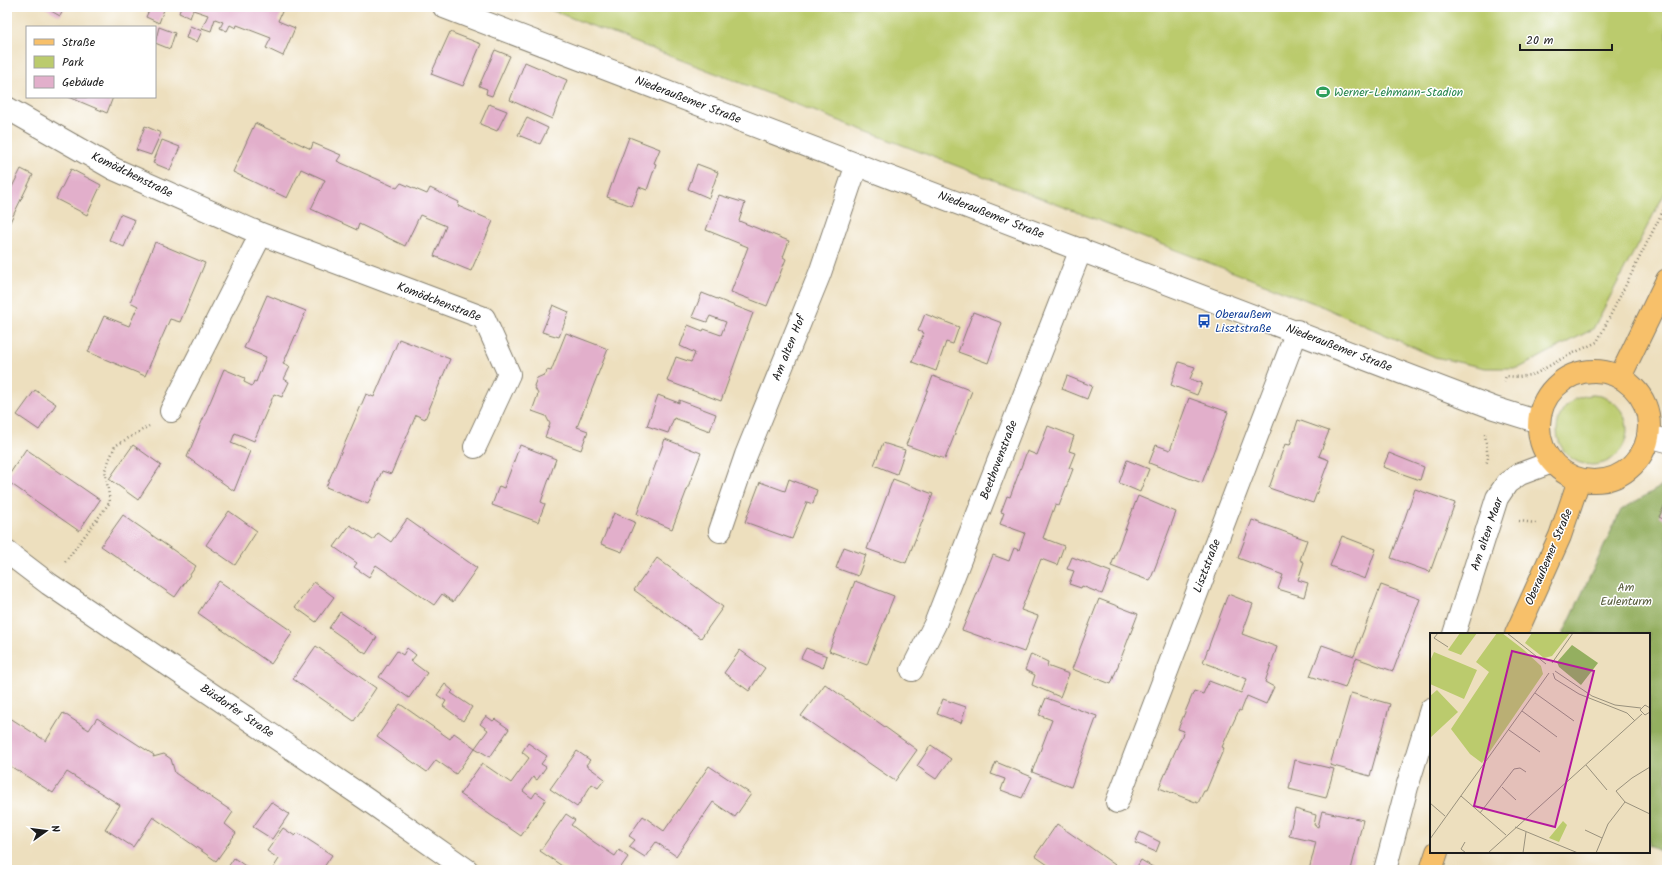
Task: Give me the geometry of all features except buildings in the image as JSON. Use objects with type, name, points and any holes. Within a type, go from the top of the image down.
[{"type":"main road","points":[[1620,377],[1667,280]]},
{"type":"main road","points":[[1589,371],[1606,372],[1620,377],[1634,388],[1644,402],[1649,419],[1658,439],[1644,451],[1635,464],[1623,473],[1609,480],[1594,482],[1579,480],[1564,473],[1552,462],[1544,450],[1540,437],[1538,422],[1542,407],[1550,393],[1560,382],[1574,374],[1589,371]]},
{"type":"main road","name":"Oberaußemer Straße","points":[[1516,633],[1560,536],[1579,480]]},
{"type":"main road","points":[[1431,870],[1437,853]]},
{"type":"street","name":"Niederaußemer Straße","points":[[444,7],[1494,408],[1538,422]]},
{"type":"street","name":"Komödchenstraße","points":[[7,108],[114,169],[261,234],[484,318],[509,374],[475,447]]},
{"type":"street","name":"Am alten Hof","points":[[720,531],[746,455],[820,272],[857,164]]},
{"type":"street","points":[[171,411],[261,234]]},
{"type":"street","name":"Beethovenstraße","points":[[912,670],[935,624],[1081,249]]},
{"type":"street","name":"Lisztstraße","points":[[1117,802],[1297,332]]},
{"type":"street","name":"Am alten Maar","points":[[1454,633],[1497,498],[1507,483],[1520,474],[1552,462]]},
{"type":"street","name":"Büsdorfer Straße","points":[[7,552],[49,584],[366,798],[467,870]]},
{"type":"street","points":[[1385,870],[1407,787],[1430,712]]},
{"type":"path","points":[[1506,376],[1519,377],[1535,374],[1561,359],[1597,342],[1667,203]]},
{"type":"path","points":[[49,584],[110,502],[105,470],[115,446],[171,411]]},
{"type":"green space","points":[[543,7],[1667,7],[1667,189],[1593,329],[1519,368],[1485,368],[1435,357],[1319,305]]},
{"type":"green space","points":[[1585,395],[1599,395],[1612,401],[1621,410],[1625,416],[1627,430],[1625,444],[1617,455],[1606,463],[1599,465],[1585,465],[1578,463],[1567,455],[1559,444],[1557,437],[1557,423],[1559,416],[1567,405],[1578,397]]},
{"type":"green space","name":"Am Eulenturm","points":[[1667,483],[1667,854],[1650,846],[1650,633],[1563,633],[1621,510]]},
{"type":"place","name":"Werner-Lehmann-Stadion","points":[[1323,92]]},
{"type":"place","name":"Oberaußem Lisztstraße","points":[[1204,321]]}]
